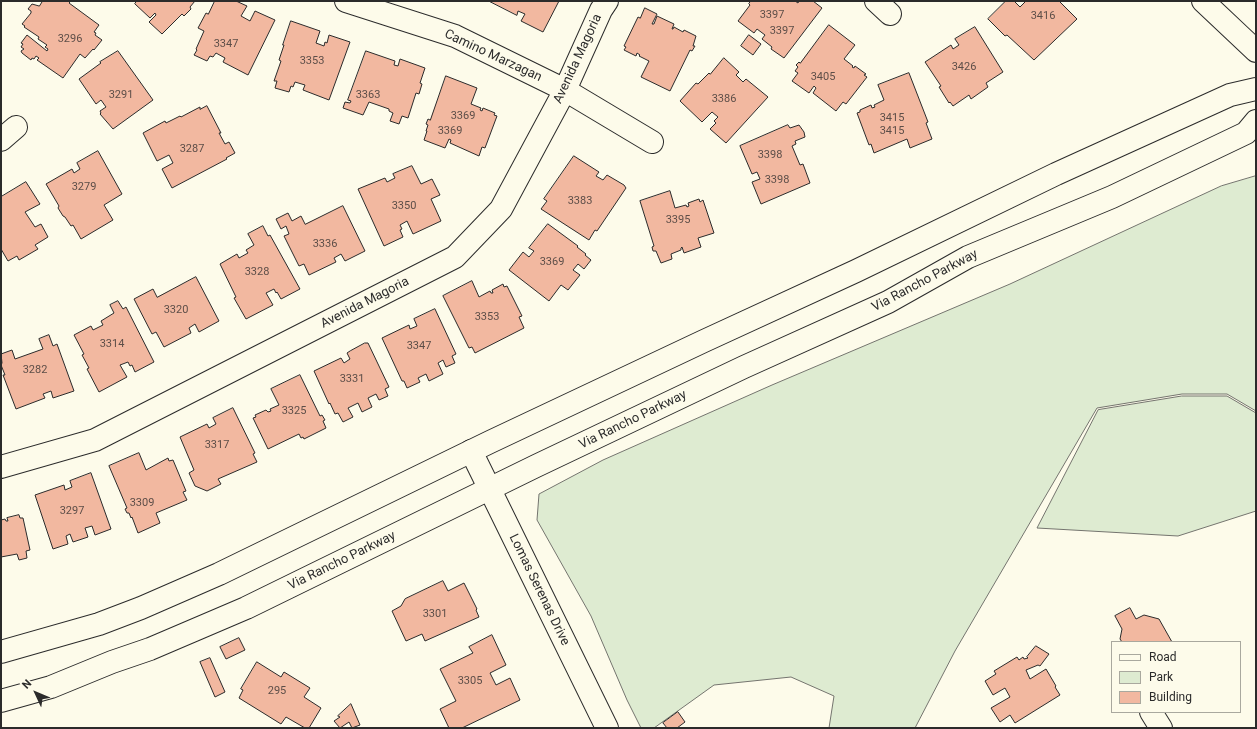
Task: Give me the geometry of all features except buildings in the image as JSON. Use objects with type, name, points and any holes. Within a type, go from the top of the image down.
[{"type":"main road","name":"Camino Marzagan","points":[[346,1],[455,36],[566,90],[652,142]]},
{"type":"main road","name":"Avenida Magoria","points":[[1,467],[95,440],[455,257],[501,209],[566,90],[601,10],[607,1]]},
{"type":"main road","points":[[1203,1],[1256,50]]},
{"type":"main road","points":[[1,652],[99,624],[141,608],[219,574],[472,451],[711,337],[856,271],[1056,174],[1230,95],[1256,89]]},
{"type":"main road","name":"Via Rancho Parkway","points":[[1,702],[51,687],[112,662],[150,649],[253,604],[744,367],[888,302],[968,257],[1119,194],[1246,133],[1256,121]]},
{"type":"main road","name":"Lomas Serenas Drive","points":[[472,451],[489,489],[607,728]]},
{"type":"main road","points":[[1152,713],[1161,728]]},
{"type":"green space","points":[[1256,176],[1256,411],[1227,394],[1182,394],[1097,408],[955,651],[915,728],[829,728],[834,696],[791,677],[714,685],[654,728],[641,728],[627,700],[591,616],[537,520],[539,494],[603,460],[772,385],[1010,284],[1221,186]]},
{"type":"green space","points":[[1182,396],[1227,396],[1256,413],[1256,511],[1178,536],[1037,528],[1098,410]]}]
